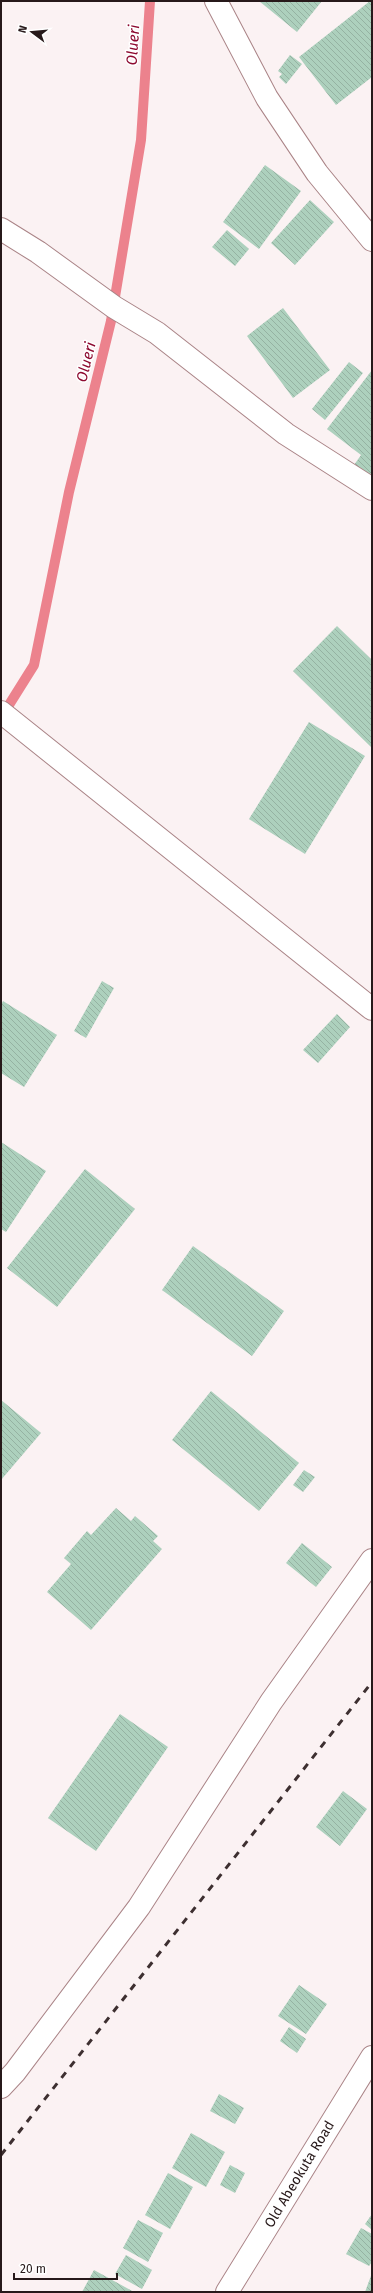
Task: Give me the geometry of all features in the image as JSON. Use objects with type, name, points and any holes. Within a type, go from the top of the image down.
[{"type":"main road","points":[[216,1],[267,98],[317,173],[372,240]]},
{"type":"main road","points":[[1,229],[38,252],[114,307],[157,333],[286,434],[372,489]]},
{"type":"main road","points":[[1,712],[370,1002]]},
{"type":"main road","points":[[1,2087],[16,2072],[139,1907],[271,1702],[372,1560]]},
{"type":"main road","name":"Old Abeokuta Road","points":[[227,2292],[372,2057]]},
{"type":"building","points":[[259,1],[322,1],[297,32]]},
{"type":"building","points":[[370,1],[372,1],[372,77],[336,105],[299,57]]},
{"type":"building","points":[[290,55],[302,64],[286,84],[279,77],[282,74],[278,71]]},
{"type":"building","points":[[265,165],[301,191],[259,249],[223,222]]},
{"type":"building","points":[[310,200],[334,222],[295,265],[271,243]]},
{"type":"building","points":[[227,230],[249,249],[235,266],[212,247]]},
{"type":"building","points":[[283,308],[330,370],[293,398],[247,336]]},
{"type":"building","points":[[349,362],[363,373],[325,420],[312,409]]},
{"type":"building","points":[[372,370],[372,472],[369,476],[354,465],[361,455],[327,429]]},
{"type":"building","points":[[337,626],[372,660],[372,748],[293,671]]},
{"type":"building","points":[[309,722],[365,756],[305,854],[249,819]]},
{"type":"building","points":[[102,981],[114,988],[86,1038],[74,1031]]},
{"type":"building","points":[[3,1001],[57,1035],[24,1087],[1,1073],[1,1005]]},
{"type":"building","points":[[337,1014],[350,1027],[318,1063],[303,1050]]},
{"type":"building","points":[[1,1142],[46,1171],[6,1232],[1,1229]]},
{"type":"building","points":[[85,1169],[135,1209],[57,1307],[7,1268]]},
{"type":"building","points":[[193,1246],[284,1311],[252,1356],[162,1290]]},
{"type":"building","points":[[211,1391],[299,1463],[259,1511],[172,1440]]},
{"type":"building","points":[[1,1400],[41,1433],[1,1480]]},
{"type":"building","points":[[304,1470],[315,1477],[303,1492],[293,1485]]},
{"type":"building","points":[[116,1508],[131,1521],[135,1516],[158,1536],[153,1541],[162,1549],[91,1630],[47,1592],[71,1564],[64,1558],[87,1531],[91,1535]]},
{"type":"building","points":[[302,1543],[332,1567],[316,1587],[286,1563]]},
{"type":"building","points":[[120,1714],[168,1747],[96,1851],[48,1818]]},
{"type":"building","points":[[343,1791],[367,1809],[340,1846],[316,1827]]},
{"type":"building","points":[[299,1985],[327,2004],[306,2034],[278,2016]]},
{"type":"building","points":[[289,2027],[306,2039],[297,2053],[280,2041]]},
{"type":"building","points":[[219,2094],[244,2108],[235,2124],[210,2111]]},
{"type":"building","points":[[191,2133],[225,2152],[206,2187],[172,2168]]},
{"type":"building","points":[[230,2165],[245,2173],[235,2193],[220,2185]]},
{"type":"building","points":[[168,2173],[193,2187],[170,2229],[145,2215]]},
{"type":"building","points":[[372,2214],[372,2230],[365,2224]]},
{"type":"building","points":[[138,2220],[163,2233],[148,2262],[123,2248]]},
{"type":"building","points":[[361,2228],[372,2234],[372,2262],[369,2266],[346,2254]]},
{"type":"building","points":[[126,2255],[152,2270],[142,2289],[115,2274]]},
{"type":"building","points":[[94,2270],[134,2292],[82,2292]]},
{"type":"building","points":[[372,2273],[372,2292],[365,2292]]},
{"type":"waterway","name":"Olueri","points":[[2,716],[34,665],[69,492],[111,321],[141,140],[150,1]]},
{"type":"railway","points":[[1,2155],[372,1682]]}]
